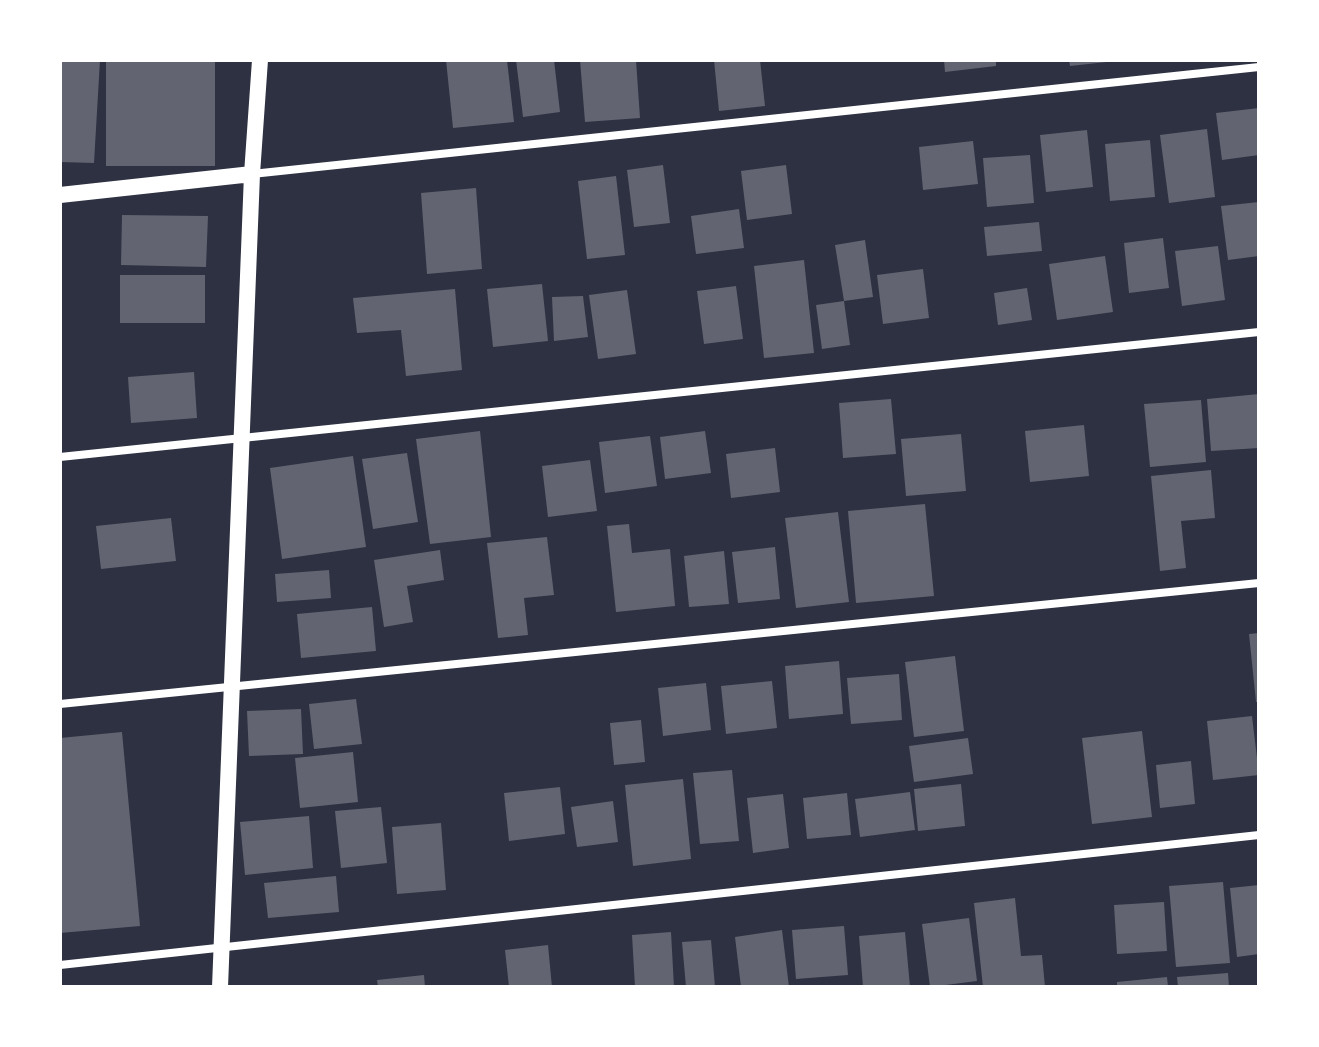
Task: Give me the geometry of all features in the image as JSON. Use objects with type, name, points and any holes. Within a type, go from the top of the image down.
[{"type":"main road","points":[[220,987],[252,174],[260,60]]},
{"type":"main road","points":[[60,195],[252,174]]},
{"type":"street","points":[[252,174],[1259,67]]},
{"type":"street","points":[[60,457],[1259,332]]},
{"type":"street","points":[[60,704],[1259,583]]},
{"type":"street","points":[[60,965],[1259,835]]},
{"type":"building","points":[[60,60],[100,60],[94,163],[60,162]]},
{"type":"building","points":[[106,60],[215,60],[215,166],[106,166]]},
{"type":"building","points":[[446,60],[507,60],[514,122],[453,128]]},
{"type":"building","points":[[516,60],[554,60],[560,112],[523,117]]},
{"type":"building","points":[[580,60],[636,60],[640,118],[585,122]]},
{"type":"building","points":[[714,60],[760,60],[765,106],[719,111]]},
{"type":"building","points":[[944,60],[996,60],[996,66],[945,72]]},
{"type":"building","points":[[1069,60],[1107,60],[1107,62],[1070,66]]},
{"type":"building","points":[[1259,108],[1259,155],[1222,160],[1216,113]]},
{"type":"building","points":[[1207,129],[1215,197],[1169,203],[1160,135]]},
{"type":"building","points":[[1087,130],[1093,187],[1046,192],[1040,135]]},
{"type":"building","points":[[1150,140],[1155,197],[1110,201],[1105,144]]},
{"type":"building","points":[[973,141],[978,184],[923,190],[919,147]]},
{"type":"building","points":[[1030,155],[1034,203],[987,207],[983,158]]},
{"type":"building","points":[[663,165],[670,223],[634,227],[627,170]]},
{"type":"building","points":[[786,165],[792,214],[747,220],[741,171]]},
{"type":"building","points":[[616,176],[625,255],[587,259],[578,181]]},
{"type":"building","points":[[476,188],[482,269],[427,274],[421,193]]},
{"type":"building","points":[[1259,202],[1259,256],[1228,260],[1221,206]]},
{"type":"building","points":[[739,209],[744,248],[696,254],[691,216]]},
{"type":"building","points":[[122,215],[208,216],[206,267],[121,265]]},
{"type":"building","points":[[1039,222],[1042,251],[987,256],[984,227]]},
{"type":"building","points":[[1163,238],[1169,288],[1129,293],[1124,243]]},
{"type":"building","points":[[865,240],[873,297],[844,301],[835,245]]},
{"type":"building","points":[[1218,246],[1225,300],[1182,306],[1175,251]]},
{"type":"building","points":[[1105,256],[1113,312],[1057,320],[1049,264]]},
{"type":"building","points":[[804,260],[814,353],[764,358],[754,266]]},
{"type":"building","points":[[923,269],[929,318],[883,324],[877,275]]},
{"type":"building","points":[[120,275],[205,275],[205,323],[120,323]]},
{"type":"building","points":[[542,284],[548,341],[493,347],[487,289]]},
{"type":"building","points":[[736,286],[743,339],[704,344],[697,291]]},
{"type":"building","points":[[1027,288],[1032,320],[998,325],[994,293]]},
{"type":"building","points":[[455,289],[462,370],[406,376],[401,330],[357,333],[353,298]]},
{"type":"building","points":[[627,290],[636,354],[598,359],[589,295]]},
{"type":"building","points":[[583,296],[588,337],[554,341],[552,297]]},
{"type":"building","points":[[844,301],[850,345],[822,349],[816,305]]},
{"type":"building","points":[[194,372],[197,418],[131,423],[128,377]]},
{"type":"building","points":[[1259,394],[1259,448],[1211,451],[1207,399]]},
{"type":"building","points":[[891,399],[896,454],[843,458],[839,403]]},
{"type":"building","points":[[1201,400],[1206,462],[1150,467],[1144,404]]},
{"type":"building","points":[[1084,425],[1089,476],[1030,482],[1025,431]]},
{"type":"building","points":[[480,431],[491,537],[430,544],[416,439]]},
{"type":"building","points":[[705,431],[711,473],[665,479],[660,437]]},
{"type":"building","points":[[961,434],[966,491],[906,496],[901,439]]},
{"type":"building","points":[[650,436],[657,486],[605,493],[599,442]]},
{"type":"building","points":[[775,448],[780,492],[731,498],[726,454]]},
{"type":"building","points":[[407,453],[418,522],[373,529],[362,459]]},
{"type":"building","points":[[353,456],[366,547],[282,559],[270,468]]},
{"type":"building","points":[[590,460],[597,511],[548,517],[542,466]]},
{"type":"building","points":[[1211,470],[1215,518],[1181,521],[1186,568],[1160,571],[1151,476]]},
{"type":"building","points":[[925,504],[934,596],[856,603],[848,511]]},
{"type":"building","points":[[838,512],[849,602],[796,608],[785,518]]},
{"type":"building","points":[[171,518],[176,561],[101,569],[96,526]]},
{"type":"building","points":[[629,524],[632,553],[670,549],[675,606],[616,612],[607,526]]},
{"type":"building","points":[[547,537],[554,595],[524,598],[528,635],[498,638],[487,543]]},
{"type":"building","points":[[775,547],[780,599],[738,603],[732,552]]},
{"type":"building","points":[[440,550],[444,580],[407,586],[413,622],[384,627],[374,560]]},
{"type":"building","points":[[724,551],[729,604],[689,607],[684,556]]},
{"type":"building","points":[[329,570],[331,598],[277,602],[275,574]]},
{"type":"building","points":[[372,607],[376,651],[301,658],[297,614]]},
{"type":"building","points":[[1259,633],[1259,702],[1256,702],[1249,634]]},
{"type":"building","points":[[955,656],[964,731],[914,737],[905,662]]},
{"type":"building","points":[[839,661],[843,714],[789,719],[785,666]]},
{"type":"building","points":[[899,674],[902,720],[851,724],[847,678]]},
{"type":"building","points":[[772,681],[777,728],[726,734],[721,686]]},
{"type":"building","points":[[706,683],[711,730],[663,736],[658,688]]},
{"type":"building","points":[[356,699],[362,744],[314,749],[309,704]]},
{"type":"building","points":[[301,709],[303,754],[249,756],[247,711]]},
{"type":"building","points":[[1252,716],[1259,775],[1213,780],[1207,721]]},
{"type":"building","points":[[641,720],[645,762],[614,765],[610,723]]},
{"type":"building","points":[[1142,731],[1152,817],[1092,824],[1082,738]]},
{"type":"building","points":[[122,732],[140,926],[60,933],[60,738]]},
{"type":"building","points":[[968,738],[973,774],[914,782],[909,746]]},
{"type":"building","points":[[353,752],[358,802],[300,808],[295,758]]},
{"type":"building","points":[[1191,761],[1195,804],[1160,808],[1156,765]]},
{"type":"building","points":[[732,770],[739,841],[700,844],[693,773]]},
{"type":"building","points":[[683,779],[691,859],[633,866],[625,785]]},
{"type":"building","points":[[961,784],[965,826],[918,831],[914,789]]},
{"type":"building","points":[[560,787],[565,834],[509,841],[504,793]]},
{"type":"building","points":[[910,792],[915,830],[860,837],[855,799]]},
{"type":"building","points":[[847,793],[851,835],[807,839],[803,798]]},
{"type":"building","points":[[783,794],[789,848],[753,853],[747,798]]},
{"type":"building","points":[[613,801],[618,842],[577,847],[571,807]]},
{"type":"building","points":[[381,807],[387,863],[341,868],[335,811]]},
{"type":"building","points":[[309,816],[313,868],[245,875],[240,822]]},
{"type":"building","points":[[441,823],[446,890],[397,894],[392,827]]},
{"type":"building","points":[[336,876],[339,912],[268,918],[264,883]]},
{"type":"building","points":[[1223,882],[1230,963],[1176,967],[1169,886]]},
{"type":"building","points":[[1259,885],[1259,954],[1237,957],[1230,888]]},
{"type":"building","points":[[1015,898],[1021,956],[1042,955],[1045,987],[983,987],[974,903]]},
{"type":"building","points":[[1164,902],[1167,951],[1117,954],[1114,905]]},
{"type":"building","points":[[969,918],[977,981],[930,987],[922,924]]},
{"type":"building","points":[[844,926],[848,975],[796,979],[792,930]]},
{"type":"building","points":[[782,930],[789,987],[741,987],[735,937]]},
{"type":"building","points":[[671,932],[674,987],[635,987],[632,935]]},
{"type":"building","points":[[905,932],[910,987],[863,987],[859,936]]},
{"type":"building","points":[[711,940],[715,987],[686,987],[682,942]]},
{"type":"building","points":[[548,945],[552,987],[509,987],[505,950]]},
{"type":"building","points":[[1228,973],[1229,987],[1178,987],[1177,977]]},
{"type":"building","points":[[424,975],[425,987],[378,987],[377,980]]},
{"type":"building","points":[[1167,977],[1168,987],[1117,987],[1117,982]]}]
